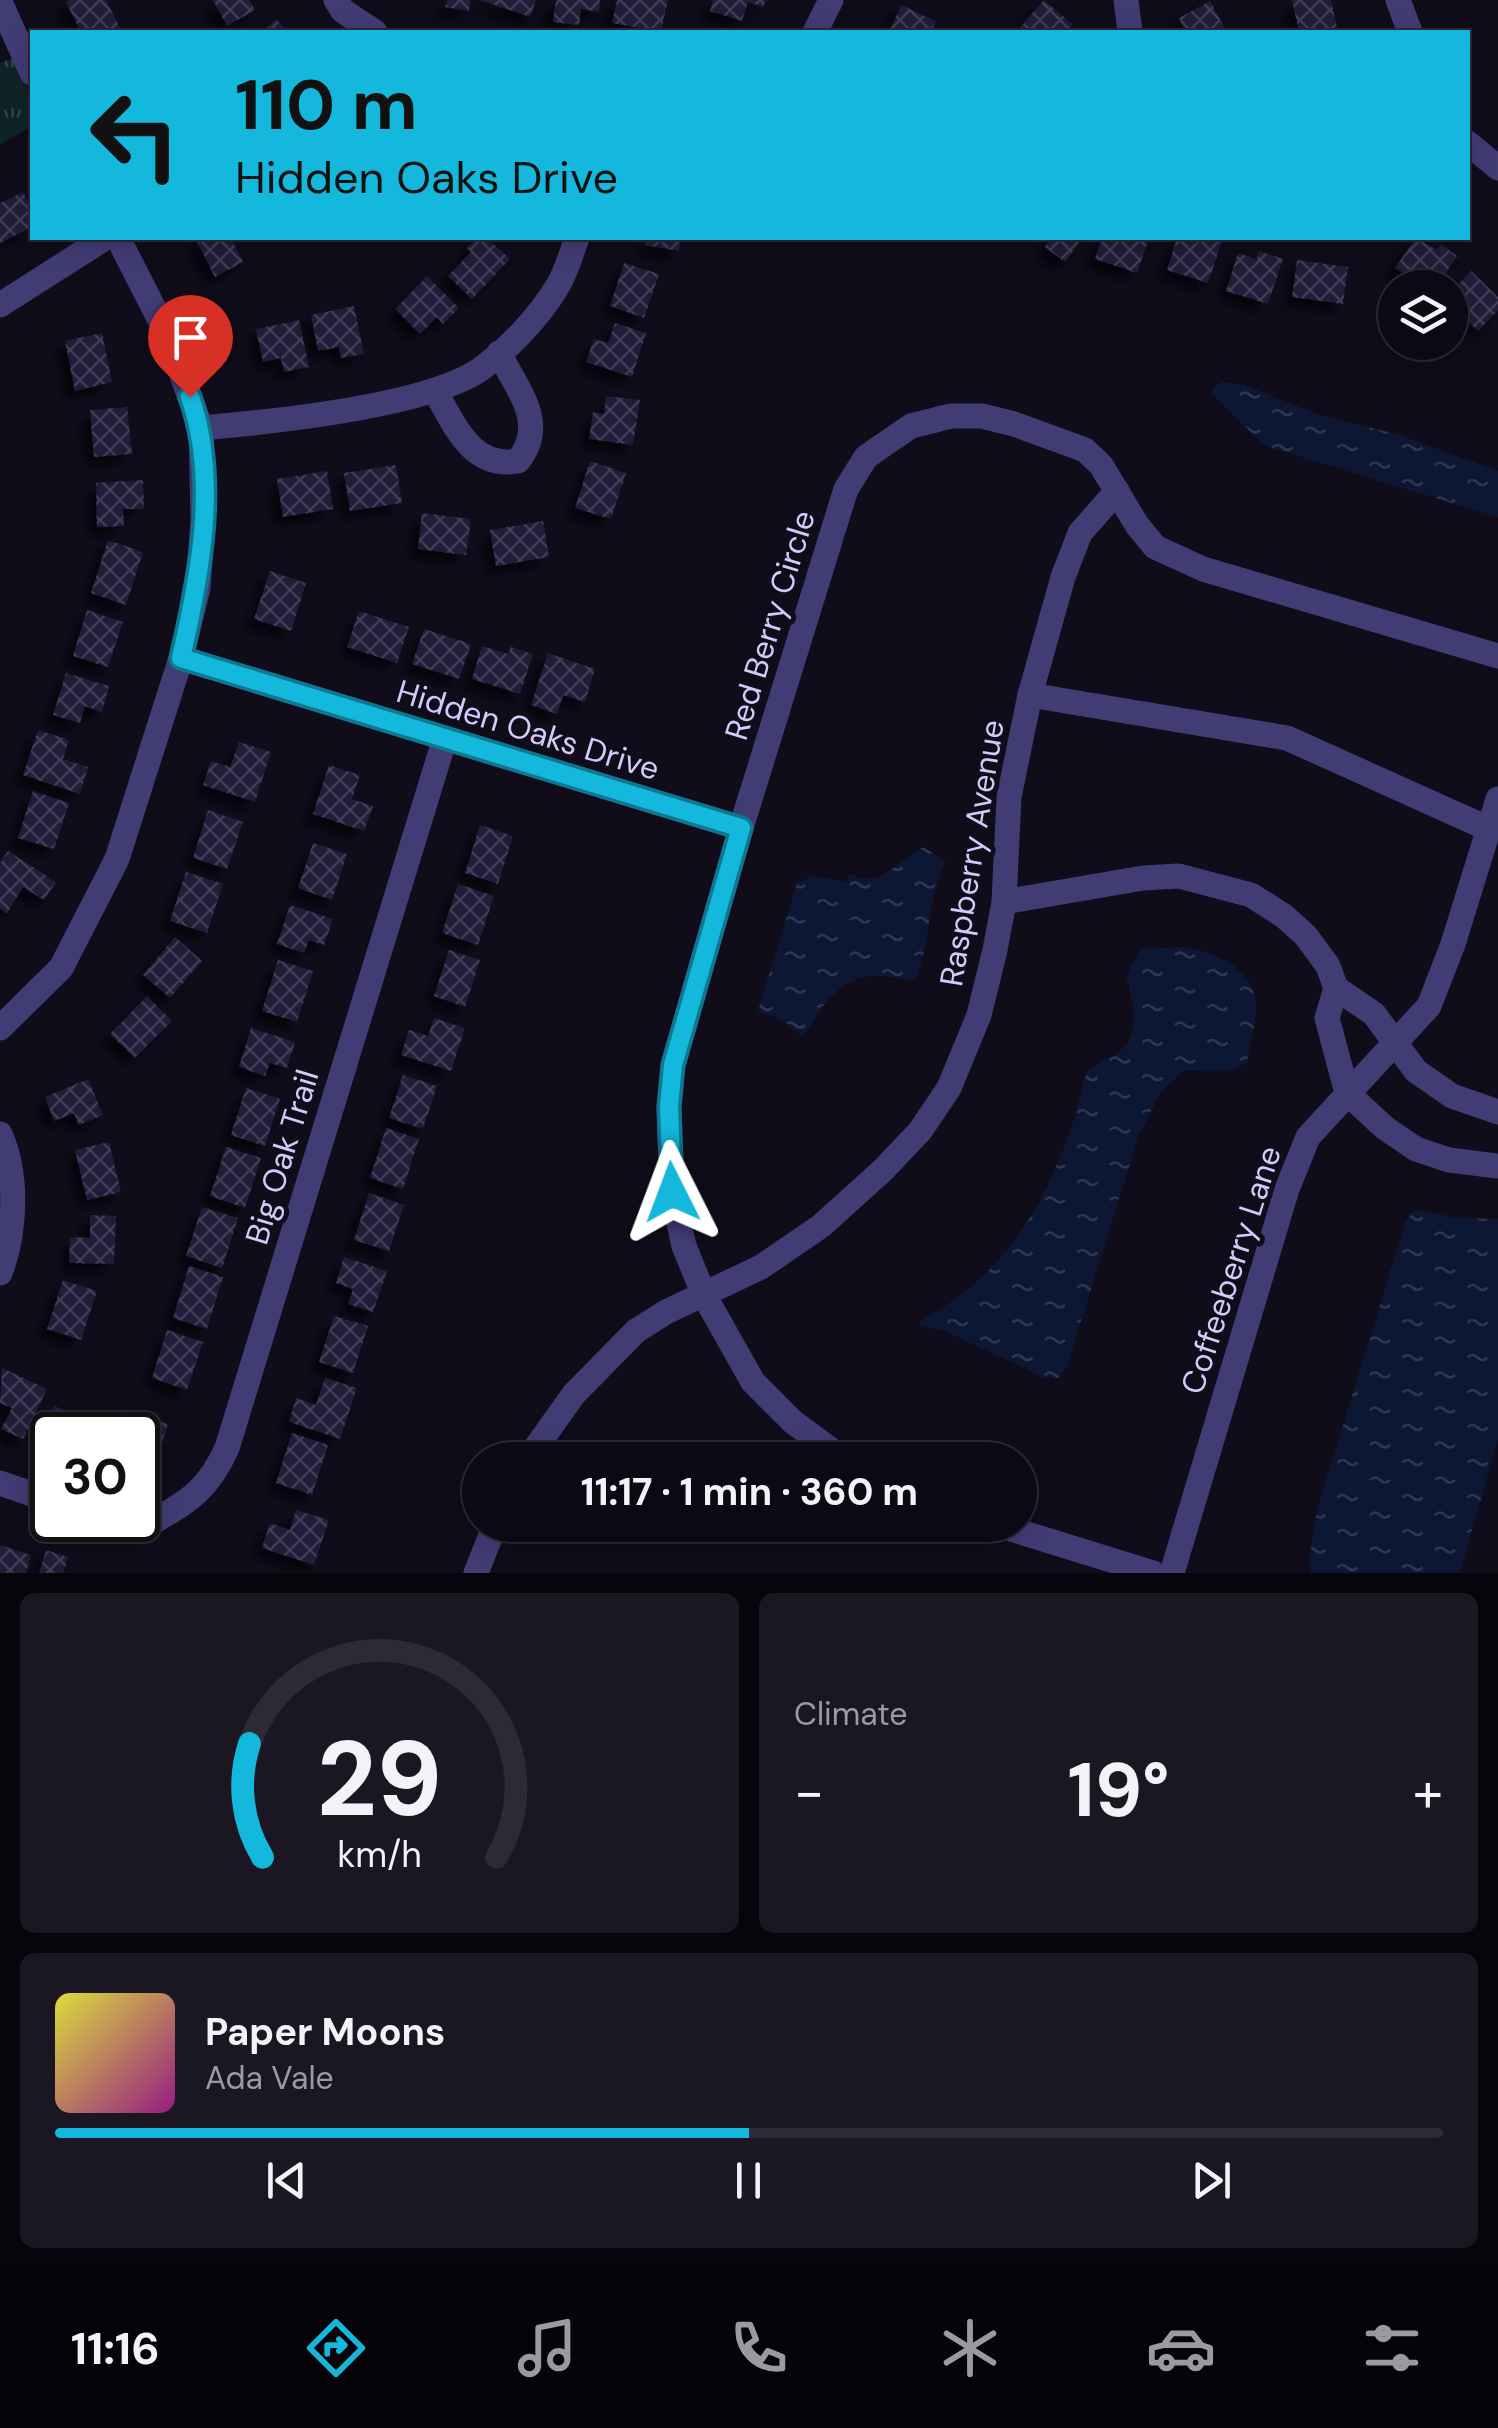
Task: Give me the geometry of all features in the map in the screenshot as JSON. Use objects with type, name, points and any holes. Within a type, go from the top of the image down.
[{"type":"street","points":[[336,0],[343,11],[372,30]]},
{"type":"street","points":[[816,30],[831,0]]},
{"type":"street","points":[[1126,0],[1130,30]]},
{"type":"street","points":[[1398,0],[1409,30]]},
{"type":"street","points":[[0,2],[30,68]]},
{"type":"street","points":[[1470,145],[1498,168]]},
{"type":"street","points":[[0,305],[101,240]]},
{"type":"street","points":[[0,1028],[61,968],[116,859],[181,658],[198,588],[204,520],[201,428],[168,334],[119,240]]},
{"type":"street","points":[[201,428],[350,407],[436,390],[477,371],[522,331],[558,286],[576,240]]},
{"type":"street","points":[[436,390],[464,440],[482,456],[500,464],[518,461],[533,436],[533,422],[499,353]]},
{"type":"street","name":"Red Berry Circle","points":[[821,1442],[793,1422],[753,1382],[704,1295],[684,1246],[672,1192],[669,1107],[673,1065],[741,828],[846,489],[866,458],[911,426],[952,416],[982,416],[1014,424],[1085,450],[1101,465],[1155,547],[1202,570],[1498,656]]},
{"type":"street","name":"Raspberry Avenue","points":[[539,1442],[574,1394],[636,1330],[761,1266],[821,1226],[920,1131],[948,1088],[980,1016],[1004,902],[1009,797],[1030,694],[1063,576],[1080,533],[1117,492]]},
{"type":"street","name":"Hidden Oaks Drive","points":[[181,658],[741,828]]},
{"type":"street","points":[[1030,694],[1286,738],[1489,829]]},
{"type":"street","name":"Big Oak Trail","points":[[160,1518],[199,1494],[216,1472],[227,1448],[444,738]]},
{"type":"street","name":"Coffeeberry Lane","points":[[1172,1573],[1288,1189],[1308,1137],[1429,1006],[1453,944],[1498,799]]},
{"type":"street","points":[[1004,902],[1143,878],[1178,876],[1251,895],[1306,936],[1328,966],[1336,988],[1374,1014],[1416,1071],[1452,1096],[1498,1112]]},
{"type":"street","points":[[1336,988],[1327,1018],[1346,1093],[1416,1150],[1449,1160],[1498,1166]]},
{"type":"street","points":[[0,1134],[6,1146],[12,1199],[8,1253],[0,1273]]},
{"type":"street","points":[[0,1484],[30,1494]]},
{"type":"street","points":[[1037,1537],[1153,1573]]},
{"type":"street","points":[[476,1573],[488,1542]]},
{"type":"green space","points":[[13,58],[30,95],[30,127],[0,145],[0,63]]},
{"type":"water","points":[[1222,382],[1244,385],[1320,415],[1400,435],[1498,471],[1498,517],[1265,446],[1211,393]]},
{"type":"water","points":[[924,847],[946,862],[935,890],[915,980],[874,976],[850,982],[823,1006],[803,1037],[783,1020],[758,1011],[797,883],[812,876],[846,882],[849,875],[855,874],[856,878],[875,878]]},
{"type":"water","points":[[1184,947],[1221,958],[1250,983],[1256,1008],[1247,1063],[1229,1070],[1182,1071],[1159,1095],[1138,1137],[1067,1367],[1058,1378],[1045,1378],[945,1331],[920,1326],[920,1321],[973,1285],[995,1264],[1030,1217],[1058,1162],[1087,1072],[1116,1054],[1130,1038],[1134,1018],[1126,977],[1140,949]]},
{"type":"water","points":[[1414,1211],[1457,1218],[1498,1219],[1498,1439],[1460,1573],[1311,1573],[1309,1559],[1317,1510],[1406,1220]]},
{"type":"building","points":[[106,0],[121,30],[80,30],[66,2]]},
{"type":"building","points":[[213,0],[249,0],[255,10],[227,26]]},
{"type":"building","points":[[447,0],[471,0],[469,11],[445,7]]},
{"type":"building","points":[[480,0],[536,0],[530,17]]},
{"type":"building","points":[[556,0],[600,0],[599,12],[581,9],[579,25],[553,22]]},
{"type":"building","points":[[617,0],[668,0],[661,30],[612,23]]},
{"type":"building","points":[[713,0],[766,0],[763,7],[748,2],[742,21],[710,11]]},
{"type":"building","points":[[1044,0],[1073,25],[1068,30],[1018,30]]},
{"type":"building","points":[[1292,0],[1331,0],[1338,30],[1299,30]]},
{"type":"building","points":[[1210,1],[1226,30],[1185,30],[1179,18]]},
{"type":"building","points":[[901,5],[936,21],[932,30],[890,30]]},
{"type":"building","points":[[276,19],[287,30],[264,30]]},
{"type":"building","points":[[23,192],[30,206],[30,228],[0,243],[0,203]]},
{"type":"building","points":[[196,240],[232,240],[243,262],[215,277]]},
{"type":"building","points":[[476,240],[489,240],[510,259],[472,299],[448,276],[471,252],[467,248]]},
{"type":"building","points":[[646,240],[681,240],[679,251],[645,245]]},
{"type":"building","points":[[1082,240],[1065,262],[1045,247],[1049,241]]},
{"type":"building","points":[[1101,240],[1148,240],[1137,273],[1095,259]]},
{"type":"building","points":[[1176,240],[1222,240],[1208,283],[1167,270]]},
{"type":"building","points":[[1415,240],[1437,250],[1441,244],[1457,256],[1448,270],[1395,268]]},
{"type":"building","points":[[1259,251],[1283,259],[1268,304],[1226,291],[1238,253],[1257,259]]},
{"type":"building","points":[[1297,260],[1348,267],[1343,304],[1292,297]]},
{"type":"building","points":[[624,263],[659,274],[644,318],[610,306]]},
{"type":"building","points":[[1471,271],[1498,297],[1498,310],[1478,331],[1468,322]]},
{"type":"building","points":[[427,276],[459,308],[443,324],[437,317],[420,334],[395,309]]},
{"type":"building","points":[[354,306],[364,354],[341,358],[339,347],[318,351],[311,315]]},
{"type":"building","points":[[299,320],[309,367],[284,372],[281,358],[263,362],[256,329]]},
{"type":"building","points":[[615,323],[646,333],[632,377],[586,362],[594,339],[608,343]]},
{"type":"building","points":[[102,333],[112,382],[75,391],[65,341]]},
{"type":"building","points":[[606,396],[640,400],[633,445],[589,439],[593,412],[604,414]]},
{"type":"building","points":[[127,407],[132,454],[94,457],[90,410]]},
{"type":"building","points":[[590,461],[626,473],[611,519],[575,508]]},
{"type":"building","points":[[396,465],[402,503],[350,511],[344,473]]},
{"type":"building","points":[[327,471],[333,509],[283,517],[277,479]]},
{"type":"building","points":[[143,480],[144,509],[123,509],[124,526],[97,527],[96,483]]},
{"type":"building","points":[[422,513],[471,519],[466,555],[418,549]]},
{"type":"building","points":[[543,521],[549,557],[496,566],[490,530]]},
{"type":"building","points":[[108,540],[143,552],[126,605],[91,593]]},
{"type":"building","points":[[270,571],[306,583],[291,631],[254,619]]},
{"type":"building","points":[[87,610],[123,622],[108,667],[73,656]]},
{"type":"building","points":[[359,611],[409,627],[397,663],[347,647]]},
{"type":"building","points":[[424,629],[471,644],[459,679],[412,664]]},
{"type":"building","points":[[482,646],[508,654],[511,647],[533,654],[520,694],[472,679]]},
{"type":"building","points":[[548,653],[595,669],[585,702],[563,695],[557,714],[531,705]]},
{"type":"building","points":[[66,673],[109,686],[102,712],[85,706],[80,723],[53,715]]},
{"type":"building","points":[[38,730],[69,740],[63,759],[88,767],[80,794],[23,775]]},
{"type":"building","points":[[239,742],[271,752],[255,802],[203,785],[211,761],[230,767]]},
{"type":"building","points":[[329,765],[360,775],[352,799],[373,806],[364,831],[313,814]]},
{"type":"building","points":[[33,791],[69,803],[54,849],[18,838]]},
{"type":"building","points":[[208,810],[243,822],[227,869],[193,858]]},
{"type":"building","points":[[480,825],[513,836],[498,884],[465,873]]},
{"type":"building","points":[[313,843],[347,854],[332,900],[298,888]]},
{"type":"building","points":[[8,851],[56,882],[44,900],[23,887],[7,913],[0,909],[0,863]]},
{"type":"building","points":[[186,872],[223,884],[207,933],[170,921]]},
{"type":"building","points":[[458,884],[494,896],[478,945],[442,933]]},
{"type":"building","points":[[290,905],[333,919],[324,945],[309,940],[304,953],[277,944]]},
{"type":"building","points":[[175,937],[202,961],[170,998],[143,975]]},
{"type":"building","points":[[449,950],[480,960],[465,1007],[434,996]]},
{"type":"building","points":[[278,960],[313,971],[297,1022],[262,1011]]},
{"type":"building","points":[[147,996],[172,1021],[135,1058],[110,1034]]},
{"type":"building","points":[[434,1018],[465,1028],[451,1071],[401,1055],[409,1030],[428,1036]]},
{"type":"building","points":[[251,1028],[295,1042],[287,1068],[270,1063],[265,1076],[239,1067]]},
{"type":"building","points":[[403,1075],[437,1086],[423,1129],[389,1118]]},
{"type":"building","points":[[88,1079],[103,1115],[79,1125],[74,1113],[54,1121],[45,1097]]},
{"type":"building","points":[[246,1088],[280,1099],[265,1146],[231,1135]]},
{"type":"building","points":[[386,1128],[419,1139],[403,1189],[370,1178]]},
{"type":"building","points":[[109,1142],[121,1192],[87,1200],[75,1150]]},
{"type":"building","points":[[226,1147],[261,1158],[245,1208],[210,1196]]},
{"type":"building","points":[[369,1193],[404,1205],[389,1251],[354,1240]]},
{"type":"building","points":[[202,1207],[238,1218],[222,1268],[186,1256]]},
{"type":"building","points":[[90,1215],[116,1216],[114,1264],[69,1263],[70,1237],[90,1238]]},
{"type":"building","points":[[344,1257],[387,1271],[373,1312],[348,1304],[353,1289],[336,1283]]},
{"type":"building","points":[[189,1266],[223,1277],[207,1329],[173,1318]]},
{"type":"building","points":[[63,1280],[97,1291],[81,1340],[47,1329]]},
{"type":"building","points":[[334,1316],[368,1326],[353,1373],[319,1362]]},
{"type":"building","points":[[167,1330],[203,1342],[187,1390],[152,1378]]},
{"type":"building","points":[[2,1368],[47,1389],[36,1412],[30,1412],[30,1424],[23,1439],[1,1429],[12,1408],[0,1403]]},
{"type":"building","points":[[325,1378],[357,1388],[340,1439],[289,1422],[296,1398],[316,1405]]},
{"type":"building","points":[[160,1422],[168,1424],[160,1449]]},
{"type":"building","points":[[292,1433],[328,1445],[312,1495],[276,1483]]},
{"type":"building","points":[[296,1510],[329,1520],[314,1565],[262,1548],[270,1523],[290,1530]]},
{"type":"building","points":[[0,1545],[31,1555],[26,1573],[0,1573]]},
{"type":"building","points":[[46,1550],[68,1557],[63,1573],[39,1573]]},
{"type":"route","points":[[190,397],[201,428],[204,520],[198,588],[181,658],[741,828],[673,1065],[669,1107],[672,1192]]}]
